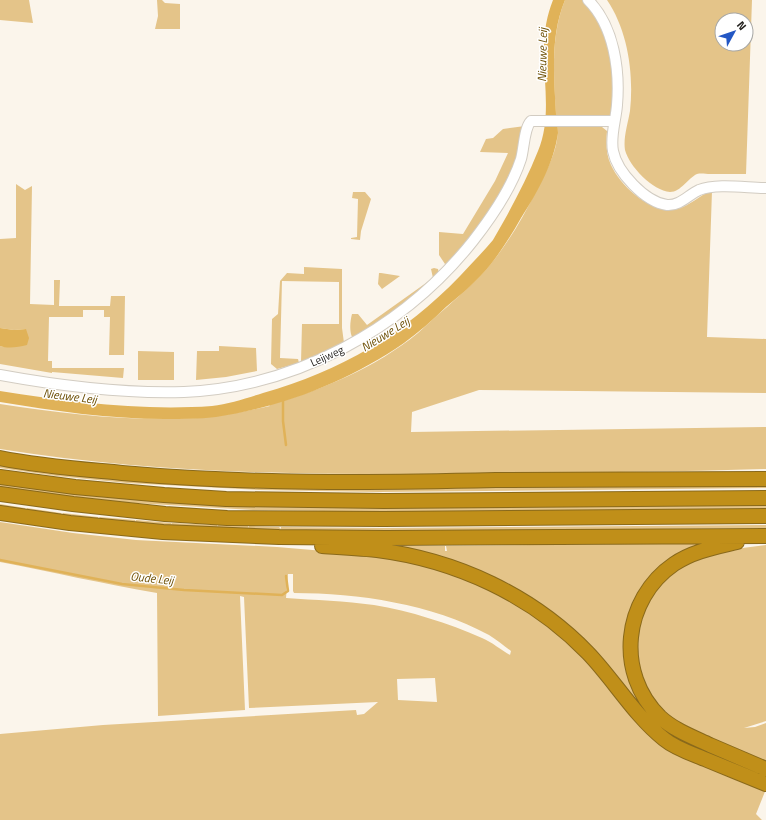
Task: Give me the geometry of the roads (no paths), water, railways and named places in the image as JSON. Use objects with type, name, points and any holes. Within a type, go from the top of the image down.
[{"type":"highway","points":[[0,458],[65,468],[166,477],[226,480],[383,483],[543,480],[766,479]]},
{"type":"highway","points":[[0,477],[75,487],[226,499],[384,501],[766,498]]},
{"type":"highway","points":[[0,494],[165,514],[227,518],[392,519],[766,516]]},
{"type":"highway","points":[[0,513],[70,523],[163,532],[279,537],[386,538],[764,536]]},
{"type":"highway","points":[[764,536],[711,548],[685,557],[663,573],[642,599],[631,630],[630,647],[636,680],[642,693],[660,717],[674,728],[766,769]]},
{"type":"highway","points":[[279,537],[311,545],[377,550],[408,556],[442,564],[466,572],[502,589],[531,605],[558,626],[587,652],[639,714],[665,740],[687,752],[766,784]]},
{"type":"street","points":[[588,0],[596,10],[609,34],[615,57],[618,82],[617,107],[612,142],[613,152],[626,177],[647,196],[666,205],[675,204],[698,191],[714,186],[766,188]]},
{"type":"street","name":"Leijweg","points":[[0,375],[71,386],[128,391],[185,392],[212,389],[265,379],[331,355],[357,341],[396,316],[430,288],[462,254],[484,226],[509,186],[521,158],[528,124],[531,121],[614,120]]},
{"type":"waterway","name":"Oude Leij","points":[[283,400],[283,421],[286,445]]},
{"type":"waterway","name":"Oude Leij","points":[[0,560],[122,584],[184,590],[282,595],[288,591],[286,576]]},
{"type":"water label","name":"Nieuwe Leij","points":[[542,55]]},
{"type":"water label","name":"Nieuwe Leij","points":[[385,334]]},
{"type":"water label","name":"Nieuwe Leij","points":[[70,396]]}]
